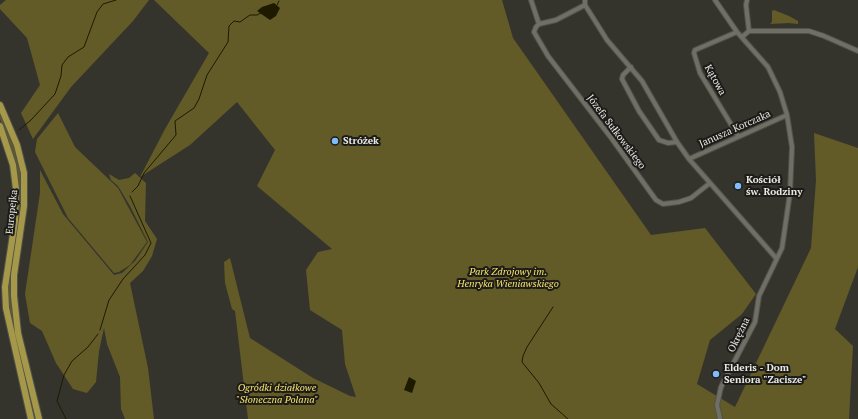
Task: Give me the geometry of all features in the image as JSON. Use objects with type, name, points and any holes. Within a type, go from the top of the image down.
[{"type":"main road","name":"Europejka","points":[[0,105],[17,145],[24,173],[24,206],[14,275],[14,296],[18,334],[39,419]]},
{"type":"main road","name":"Europejka","points":[[0,126],[13,165],[16,189],[15,221],[6,277],[6,308],[32,419]]},
{"type":"street","name":"Józefa Sułkowskiego","points":[[531,0],[539,24],[534,32],[548,56],[612,139],[656,200],[663,204],[679,202],[691,198],[710,183]]},
{"type":"street","points":[[585,0],[585,5],[608,40],[642,81],[677,142],[689,159],[776,258]]},
{"type":"street","name":"Okrężna","points":[[715,0],[737,32],[768,67],[780,92],[787,115],[792,147],[790,193],[785,236],[782,248],[758,296],[755,322],[721,388],[717,405],[720,419]]},
{"type":"street","points":[[747,0],[749,31]]},
{"type":"street","points":[[539,24],[556,20],[585,5]]},
{"type":"street","points":[[742,36],[749,31],[809,31],[824,36],[858,52]]},
{"type":"street","name":"Kątowa","points":[[737,32],[695,50],[694,53],[700,73],[738,136]]},
{"type":"street","points":[[631,67],[623,75],[622,79],[639,111],[659,140],[668,143],[677,142]]},
{"type":"street","name":"Janusza Korczaka","points":[[689,159],[787,115]]},
{"type":"green space","points":[[6,0],[149,0],[133,21],[71,87],[33,139],[21,113],[40,85],[27,38],[0,9],[0,5]]},
{"type":"green space","name":"Park Zdrojowy im. Henryka Wieniawskiego","points":[[154,0],[502,0],[513,38],[651,235],[705,228],[756,294],[742,314],[710,340],[697,384],[735,407],[811,248],[816,180],[814,133],[858,148],[858,267],[835,329],[853,346],[849,419],[248,419],[235,311],[232,309],[225,283],[224,262],[230,258],[250,338],[313,378],[350,396],[356,397],[345,364],[342,330],[310,310],[306,270],[318,252],[332,249],[257,186],[275,150],[237,102],[190,145],[140,177],[165,129],[209,53]]},
{"type":"green space","points":[[774,10],[798,21],[798,24],[770,24],[772,22],[772,11]]},
{"type":"green space","points":[[0,110],[15,147],[21,172],[23,195],[12,303],[15,331],[36,419],[34,419],[9,315],[8,289],[17,219],[14,159],[0,119]]},
{"type":"green space","points":[[58,113],[75,147],[118,188],[147,242],[130,265],[119,272],[114,273],[68,218],[35,152],[37,139]]},
{"type":"green space","points":[[40,170],[63,214],[114,275],[122,273],[135,261],[148,242],[130,206],[118,186],[111,180],[109,174],[119,180],[129,178],[135,173],[146,183],[145,221],[157,239],[152,256],[143,271],[130,283],[148,368],[154,419],[125,419],[121,409],[120,377],[107,344],[104,328],[99,351],[96,382],[87,393],[73,389],[56,363],[42,331],[30,323],[25,294],[40,193]]},
{"type":"shaded area","points":[[274,3],[280,8],[276,16],[270,20],[257,11],[262,7]]},
{"type":"shaded area","points":[[409,377],[416,381],[412,393],[404,390]]},
{"type":"waterway","points":[[19,130],[31,120],[55,94],[61,76],[62,65],[68,57],[84,47],[97,12],[103,4],[116,0]]},
{"type":"waterway","points":[[277,5],[279,1]]},
{"type":"waterway","points":[[132,192],[138,186],[144,173],[176,135],[175,121],[194,108],[199,99],[207,75],[228,42],[229,26],[234,21],[240,22],[250,15],[257,15],[261,13]]},
{"type":"waterway","points":[[100,330],[109,300],[123,279],[145,255],[151,243],[130,196]]},
{"type":"waterway","points":[[553,307],[527,347],[522,362],[539,383],[551,404],[568,419]]},
{"type":"waterway","points":[[66,419],[57,401],[64,375],[72,361],[88,347],[98,334]]},
{"type":"place","name":"Stróżek","points":[[335,141]]},
{"type":"place","name":"Kościół św. Rodziny","points":[[738,186]]},
{"type":"place","name":"Elderis - Dom Seniora \"Zacisze\"","points":[[716,374]]},
{"type":"park label","name":"Ogródki działkowe \"Słoneczna Polana\"","points":[[277,394]]}]
